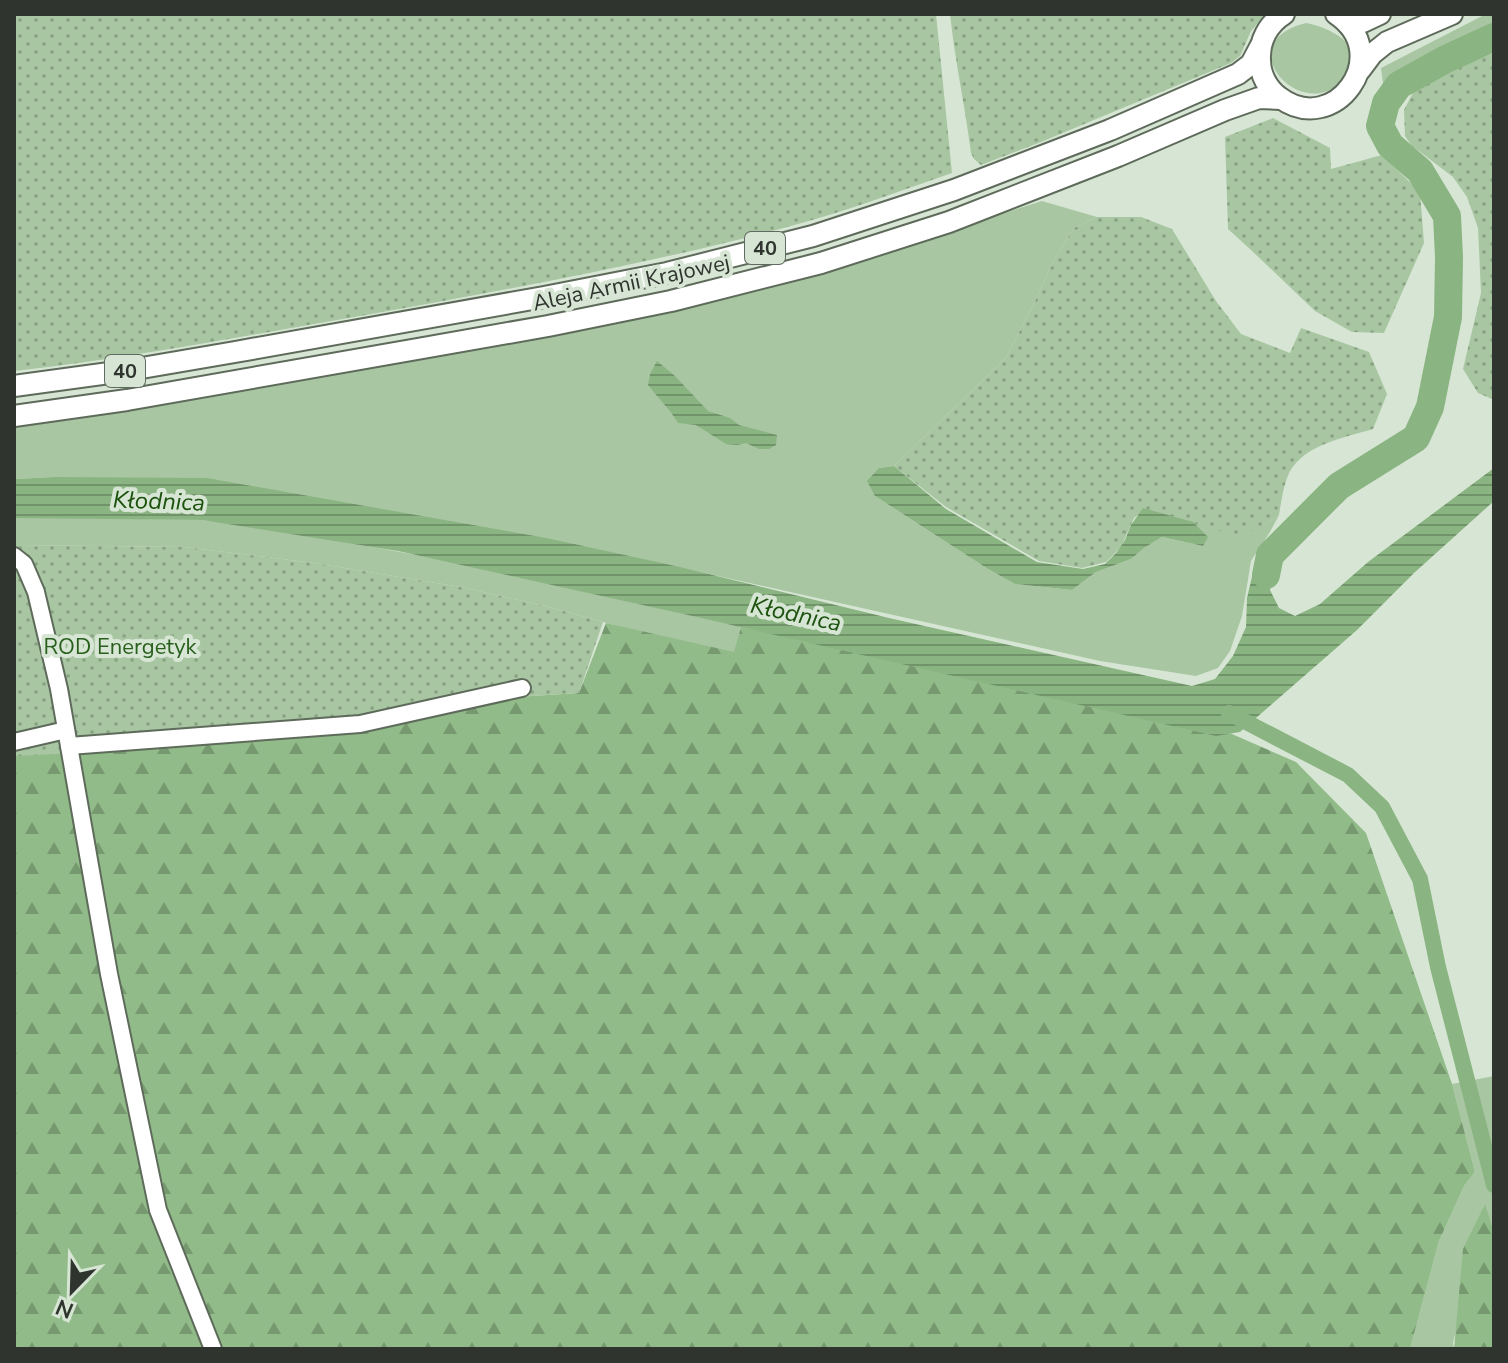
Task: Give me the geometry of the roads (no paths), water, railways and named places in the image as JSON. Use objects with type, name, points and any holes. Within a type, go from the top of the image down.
[{"type":"main road","name":"40","points":[[1260,47],[1272,24],[1284,14]]},
{"type":"main road","points":[[1342,19],[1363,22],[1380,14]]},
{"type":"main road","name":"40","points":[[1281,99],[1303,108],[1316,108],[1339,100],[1348,92],[1372,54],[1387,42],[1452,14]]},
{"type":"main road","points":[[1342,19],[1360,45],[1360,70]]},
{"type":"main road","points":[[1260,47],[1261,71],[1272,91],[1281,99]]},
{"type":"main road","name":"Aleja Armii Krajowej","points":[[14,386],[124,371],[544,297],[667,273],[813,236],[954,190],[1110,130],[1238,74],[1251,64],[1260,47]]},
{"type":"main road","name":"Aleja Armii Krajowej","points":[[14,416],[127,400],[671,301],[821,263],[949,222],[1225,110],[1259,98],[1281,99]]},
{"type":"lane","points":[[14,556],[24,564],[36,592],[59,689],[109,974],[158,1210],[213,1349]]},
{"type":"lane","points":[[14,742],[360,724],[522,688]]},
{"type":"water","points":[[657,361],[708,411],[730,418],[739,425],[777,435],[776,445],[759,449],[746,443],[726,444],[696,425],[678,423],[648,385]]},
{"type":"water","points":[[894,466],[946,509],[1037,562],[1083,569],[1105,564],[1117,552],[1143,508],[1193,522],[1208,537],[1203,546],[1162,537],[1131,559],[1096,572],[1072,590],[1015,584],[875,496],[867,481],[879,468]]},
{"type":"water","name":"Kłodnica","points":[[1494,468],[1494,501],[1414,573],[1357,630],[1240,732],[1216,736],[398,551],[202,520],[14,518],[14,479],[207,478],[552,539],[1192,686],[1215,679],[1233,656],[1246,627],[1247,598],[1255,564],[1275,538],[1290,548],[1275,567],[1270,590],[1279,608],[1295,616],[1320,604],[1368,562]]},
{"type":"waterway","points":[[1266,575],[1270,555],[1339,486],[1416,438],[1430,407],[1448,317],[1447,216],[1420,171],[1390,145],[1380,126],[1386,103],[1399,85],[1494,37]]},
{"type":"waterway","points":[[1229,713],[1348,775],[1382,807],[1420,879],[1438,967],[1494,1185]]},
{"type":"park label","name":"ROD Energetyk","points":[[120,646]]}]
